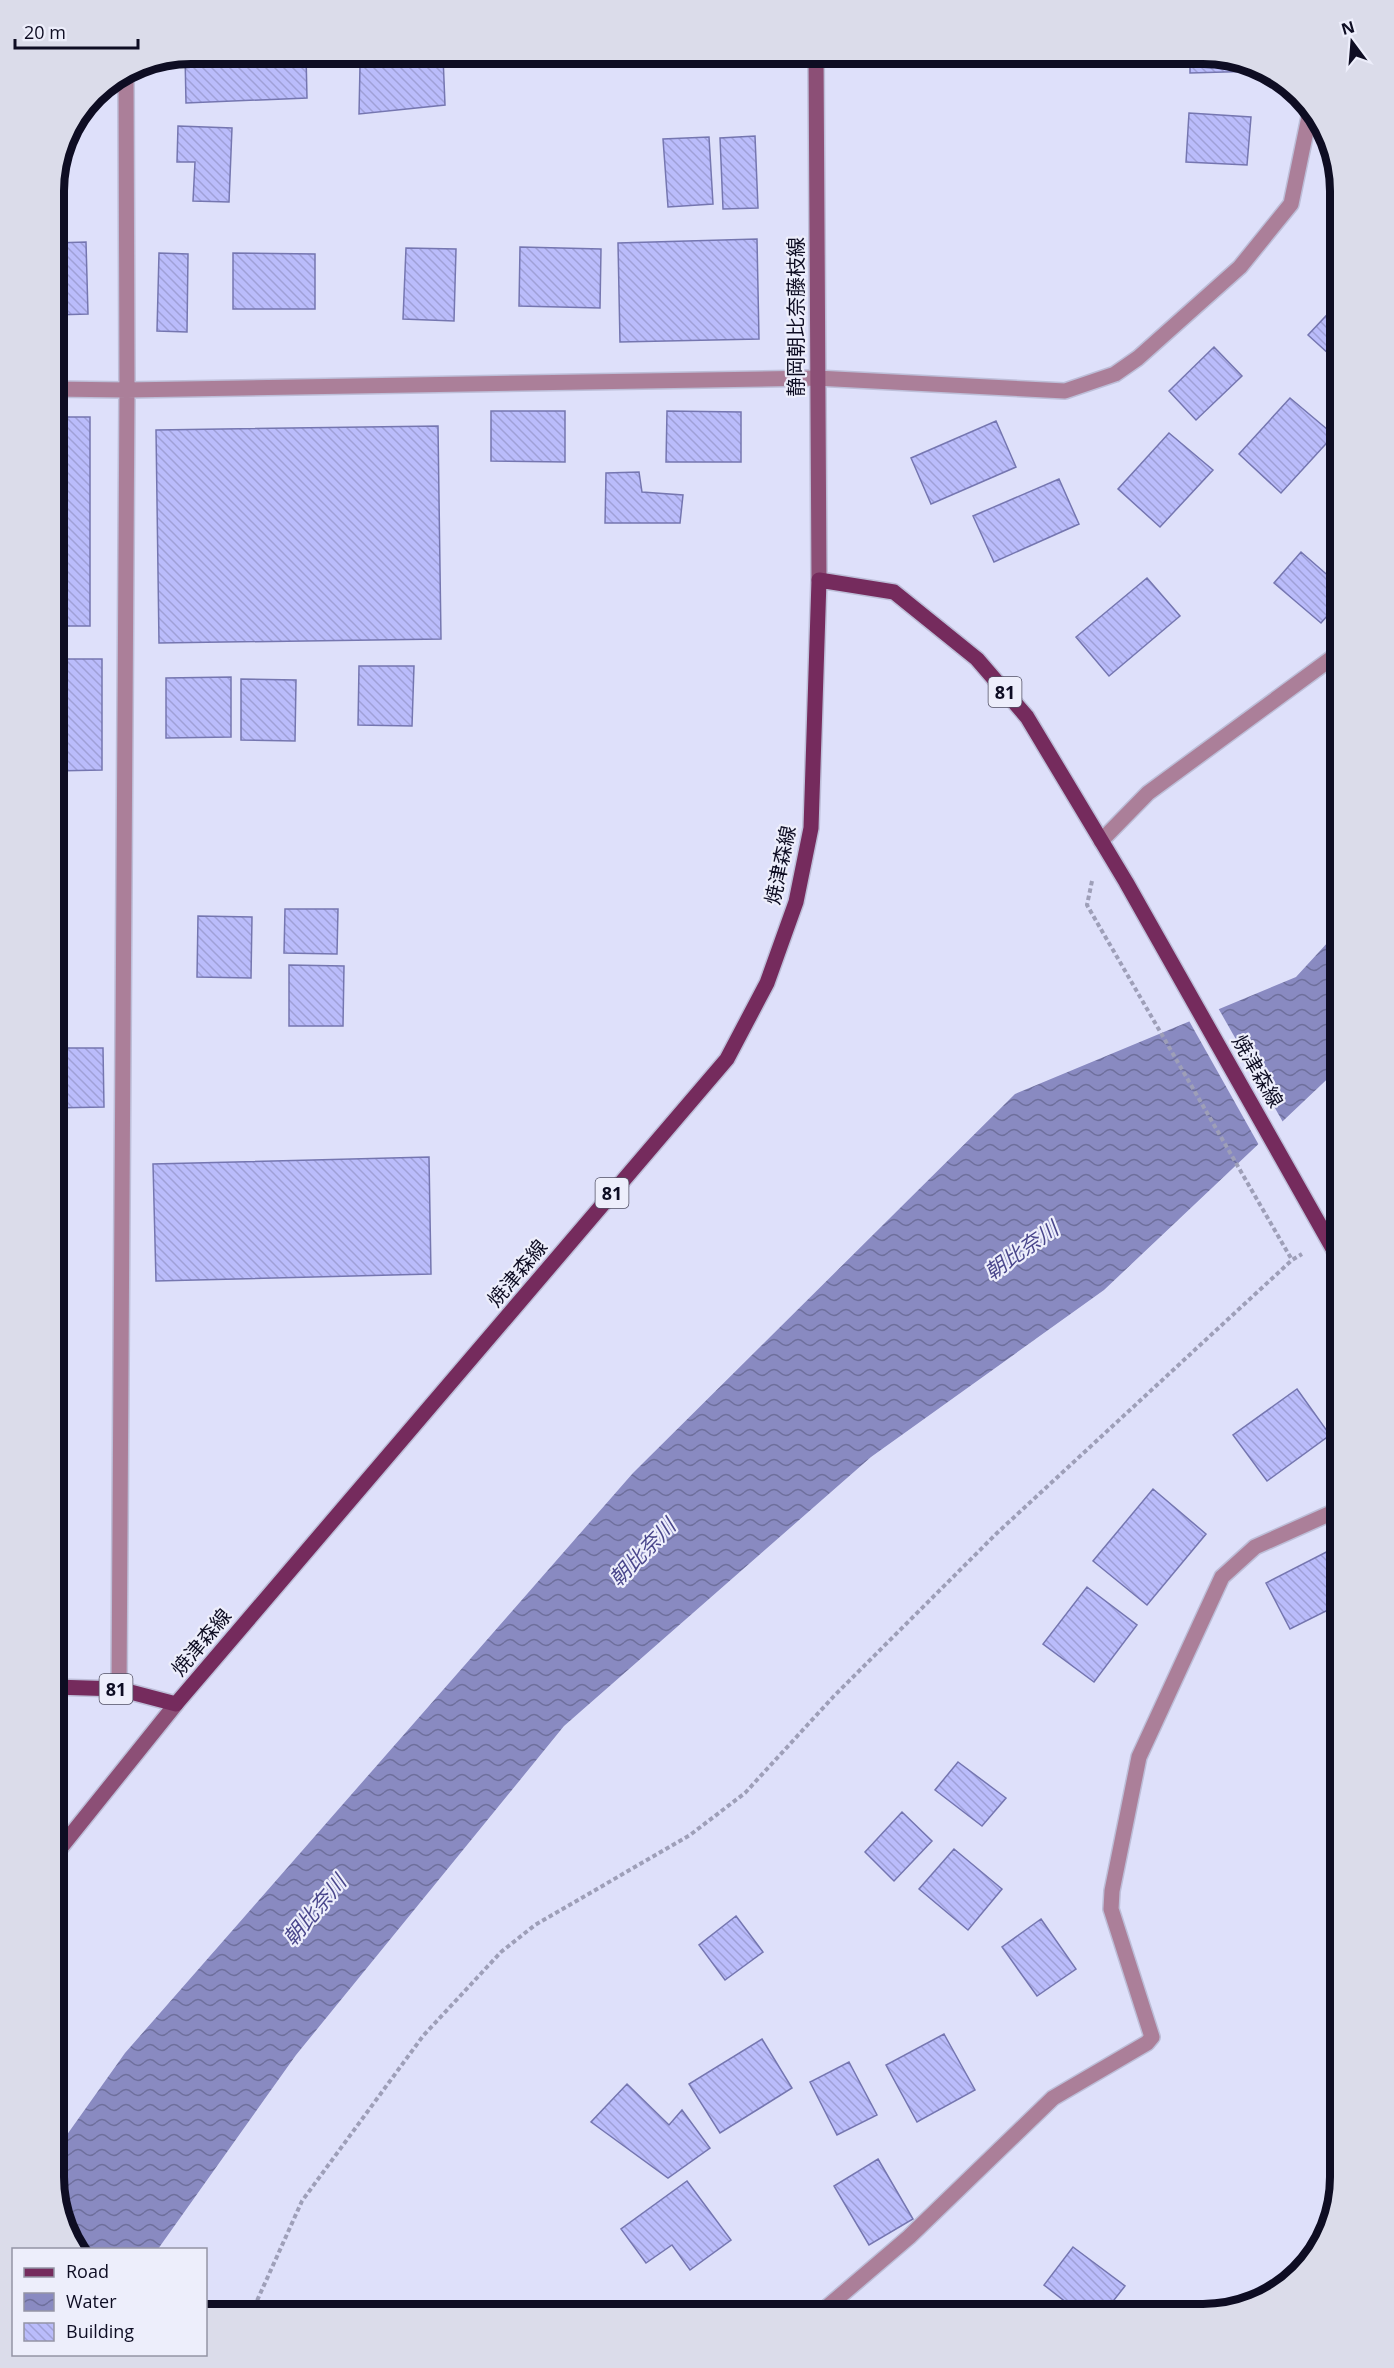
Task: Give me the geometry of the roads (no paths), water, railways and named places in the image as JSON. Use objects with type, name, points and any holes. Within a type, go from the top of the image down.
[{"type":"main road","name":"静岡朝比奈藤枝線","points":[[816,65],[816,378],[819,580]]},
{"type":"main road","name":"焼津森線","points":[[64,1688],[119,1689],[176,1704],[727,1059],[767,983],[796,902],[811,828],[819,580],[894,592],[976,659],[1027,717],[1126,882],[1330,1242]]},
{"type":"main road","points":[[64,1843],[176,1704]]},
{"type":"street","points":[[119,1689],[127,390],[126,82]]},
{"type":"street","points":[[65,389],[816,378],[1065,391],[1115,374],[1138,358],[1240,267],[1291,204],[1308,121]]},
{"type":"street","points":[[1101,841],[1148,793],[1330,659]]},
{"type":"street","points":[[831,2304],[909,2237],[1053,2098],[1147,2043],[1152,2037],[1111,1909],[1112,1890],[1139,1757],[1222,1577],[1255,1547],[1330,1513]]},
{"type":"water","name":"朝比奈川","points":[[1330,940],[1330,1076],[1104,1290],[871,1457],[564,1726],[296,2055],[159,2248],[87,2248],[71,2218],[67,2202],[64,2177],[64,2139],[125,2053],[633,1473],[1015,1094],[1296,977]]}]
